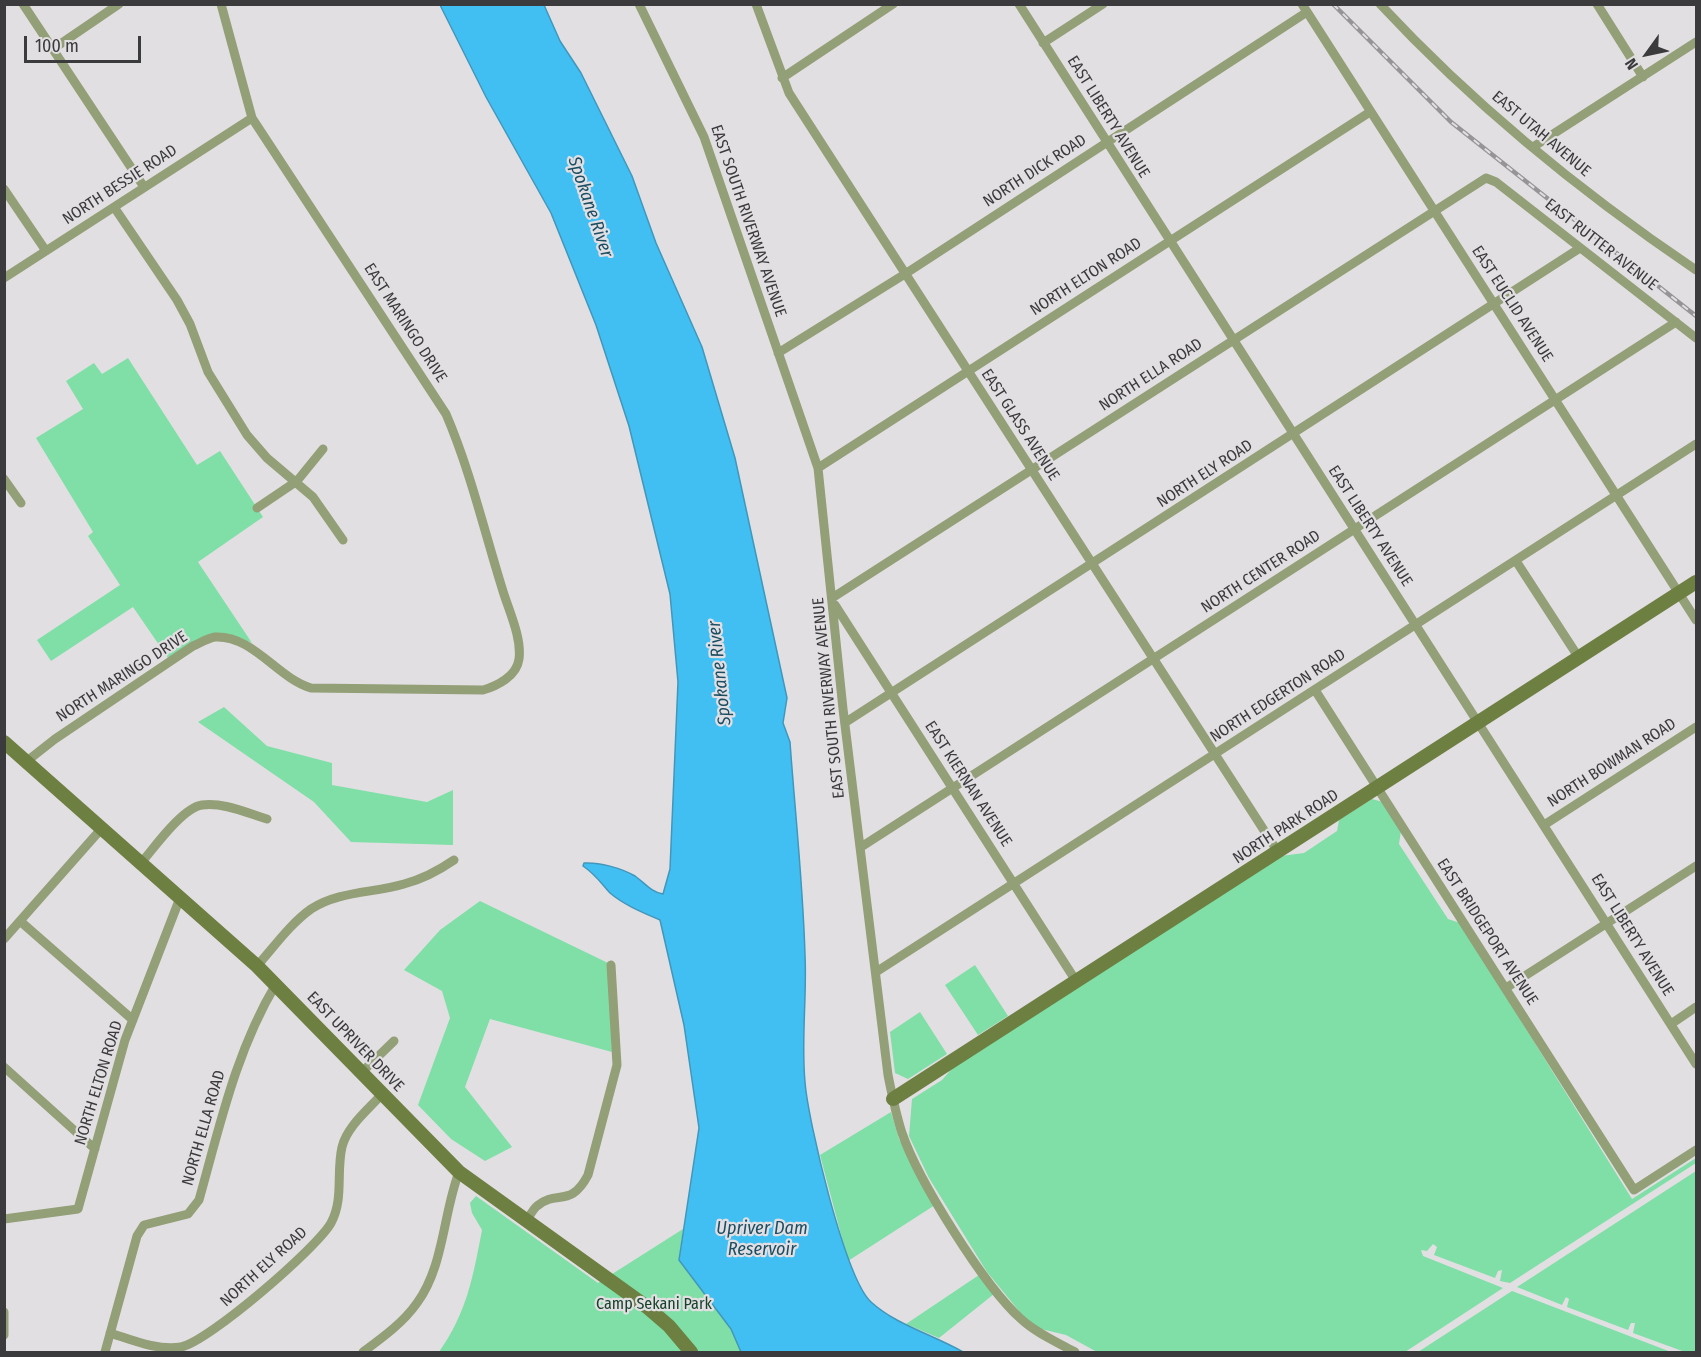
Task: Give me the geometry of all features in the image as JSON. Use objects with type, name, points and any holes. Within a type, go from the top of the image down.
[{"type":"street","points":[[23,4],[144,187]]},
{"type":"street","points":[[53,49],[119,4]]},
{"type":"street","name":"EAST MARINGO DRIVE","points":[[221,4],[252,118],[446,414],[459,445],[517,640],[519,660],[510,675]]},
{"type":"street","name":"EAST SOUTH RIVERWAY AVENUE","points":[[639,4],[704,137],[818,468],[876,972],[893,1099],[903,1135],[966,1249],[1021,1319],[1075,1353]]},
{"type":"street","name":"EAST GLASS AVENUE","points":[[756,4],[789,93],[1278,852]]},
{"type":"street","points":[[782,78],[892,4]]},
{"type":"street","name":"EAST LIBERTY AVENUE","points":[[1019,4],[1696,1064]]},
{"type":"street","points":[[1043,43],[1103,4]]},
{"type":"street","name":"EAST UTAH AVENUE","points":[[1380,4],[1443,68],[1533,147],[1640,232],[1696,270]]},
{"type":"street","points":[[1596,4],[1642,76]]},
{"type":"street","name":"NORTH DICK ROAD","points":[[778,353],[1106,142],[1305,8]]},
{"type":"street","name":"EAST EUCLID AVENUE","points":[[1305,8],[1696,620]]},
{"type":"street","points":[[1533,147],[1696,42]]},
{"type":"street","name":"NORTH ELTON ROAD","points":[[818,468],[1370,112]]},
{"type":"street","name":"NORTH BESSIE ROAD","points":[[4,278],[252,118]]},
{"type":"street","name":"NORTH ELLA ROAD","points":[[833,600],[1031,469],[1486,178]]},
{"type":"street","name":"EAST RUTTER AVENUE","points":[[1486,178],[1496,182],[1696,338]]},
{"type":"street","points":[[4,189],[46,251]]},
{"type":"street","points":[[114,207],[177,300],[190,324],[208,372],[247,435],[267,458],[313,496],[343,540]]},
{"type":"street","name":"NORTH ELY ROAD","points":[[846,722],[1580,248]]},
{"type":"street","name":"NORTH CENTER ROAD","points":[[861,847],[1676,322]]},
{"type":"street","name":"NORTH EDGERTON ROAD","points":[[876,972],[1696,444]]},
{"type":"street","points":[[257,508],[297,481],[323,449]]},
{"type":"street","points":[[6,485],[21,503]]},
{"type":"street","points":[[1516,561],[1579,658]]},
{"type":"street","name":"NORTH PARK ROAD","points":[[893,1099],[1696,582]]},
{"type":"street","name":"EAST KIERNAN AVENUE","points":[[833,600],[1076,981]]},
{"type":"street","name":"NORTH MARINGO DRIVE","points":[[27,761],[55,739],[194,646],[213,637],[233,639],[251,649],[297,684],[311,688],[483,690],[497,686],[510,675]]},
{"type":"street","name":"EAST BRIDGEPORT AVENUE","points":[[1315,690],[1634,1190],[1696,1150]]},
{"type":"street","name":"NORTH BOWMAN ROAD","points":[[1544,825],[1696,727]]},
{"type":"street","name":"EAST UPRIVER DRIVE","points":[[4,742],[257,966],[459,1172],[647,1307],[669,1326],[691,1353]]},
{"type":"street","points":[[141,863],[181,817],[200,805],[219,806],[267,819]]},
{"type":"street","points":[[4,939],[102,828]]},
{"type":"street","points":[[257,966],[294,924],[312,909],[331,900],[404,885],[437,872],[454,860]]},
{"type":"street","points":[[1506,988],[1696,866]]},
{"type":"street","name":"NORTH ELTON ROAD","points":[[4,1219],[78,1209],[133,1020],[180,898]]},
{"type":"street","points":[[20,921],[133,1020]]},
{"type":"street","points":[[526,1222],[537,1206],[548,1200],[570,1197],[581,1187],[588,1175],[617,1065],[611,965]]},
{"type":"street","name":"NORTH ELLA ROAD","points":[[105,1353],[137,1236],[144,1225],[188,1214],[199,1200],[241,1052],[256,1017],[276,984]]},
{"type":"street","points":[[1671,1024],[1696,1007]]},
{"type":"street","points":[[362,1072],[394,1041]]},
{"type":"street","points":[[4,1067],[95,1149]]},
{"type":"street","name":"NORTH ELY ROAD","points":[[110,1333],[153,1346],[182,1347],[217,1329],[312,1246],[330,1225],[338,1207],[342,1145],[350,1130],[383,1094]]},
{"type":"street","points":[[363,1353],[397,1326],[418,1302],[437,1262],[449,1198],[459,1172]]},
{"type":"street","points":[[4,1312],[4,1335]]},
{"type":"green space","points":[[128,358],[197,465],[220,451],[263,517],[198,562],[252,643],[239,637],[217,635],[199,640],[168,658],[133,607],[51,661],[37,640],[120,585],[88,536],[93,532],[36,438],[83,409],[66,381],[94,363],[102,374]]},
{"type":"green space","points":[[224,707],[267,746],[332,763],[332,785],[427,802],[453,790],[453,845],[351,842],[314,802],[198,722]]},
{"type":"green space","points":[[1372,799],[1383,802],[1401,831],[1399,844],[1448,919],[1460,923],[1632,1199],[1696,1158],[1696,1163],[1510,1283],[1500,1281],[1502,1270],[1498,1271],[1495,1278],[1434,1255],[1437,1247],[1433,1244],[1427,1251],[1421,1250],[1423,1256],[1503,1288],[1405,1352],[1097,1352],[1066,1335],[1041,1329],[1024,1317],[987,1272],[929,1178],[909,1136],[912,1099],[942,1080],[957,1063],[1281,856],[1304,853],[1337,831],[1339,820]]},
{"type":"green space","points":[[480,901],[608,963],[612,1052],[490,1019],[465,1087],[512,1147],[485,1161],[451,1139],[418,1105],[450,1018],[442,991],[404,970],[440,930]]},
{"type":"green space","points":[[975,965],[1008,1016],[978,1035],[945,985]]},
{"type":"green space","points":[[920,1012],[947,1054],[908,1079],[895,1073],[890,1032]]},
{"type":"green space","points":[[891,1112],[899,1139],[935,1205],[848,1261],[820,1155]]},
{"type":"green space","points":[[1696,1171],[1696,1352],[1685,1352],[1633,1333],[1635,1323],[1631,1323],[1628,1330],[1567,1307],[1569,1299],[1566,1297],[1562,1305],[1517,1287]]},
{"type":"green space","name":"Camp Sekani Park","points":[[476,1196],[598,1283],[683,1229],[679,1260],[731,1329],[741,1352],[439,1352],[463,1308],[472,1279],[482,1230],[472,1213],[470,1203]]},
{"type":"green space","points":[[979,1275],[994,1294],[939,1338],[906,1324]]},
{"type":"green space","points":[[1512,1291],[1671,1352],[1418,1352]]},
{"type":"water","name":"Upriver Dam Reservoir","points":[[440,5],[544,5],[560,41],[581,73],[632,176],[656,243],[702,347],[735,458],[787,698],[783,723],[790,742],[804,928],[805,1082],[829,1198],[850,1263],[871,1302],[903,1323],[963,1352],[741,1352],[731,1329],[679,1260],[699,1128],[684,1025],[660,920],[610,893],[583,866],[584,863],[590,863],[617,868],[635,876],[663,894],[670,869],[678,682],[670,594],[629,426],[596,325],[551,213],[486,97]]},
{"type":"railway","points":[[1333,4],[1451,122],[1696,316]]},
{"type":"water label","name":"Spokane River","points":[[590,207]]},
{"type":"water label","name":"Spokane River","points":[[720,673]]}]
